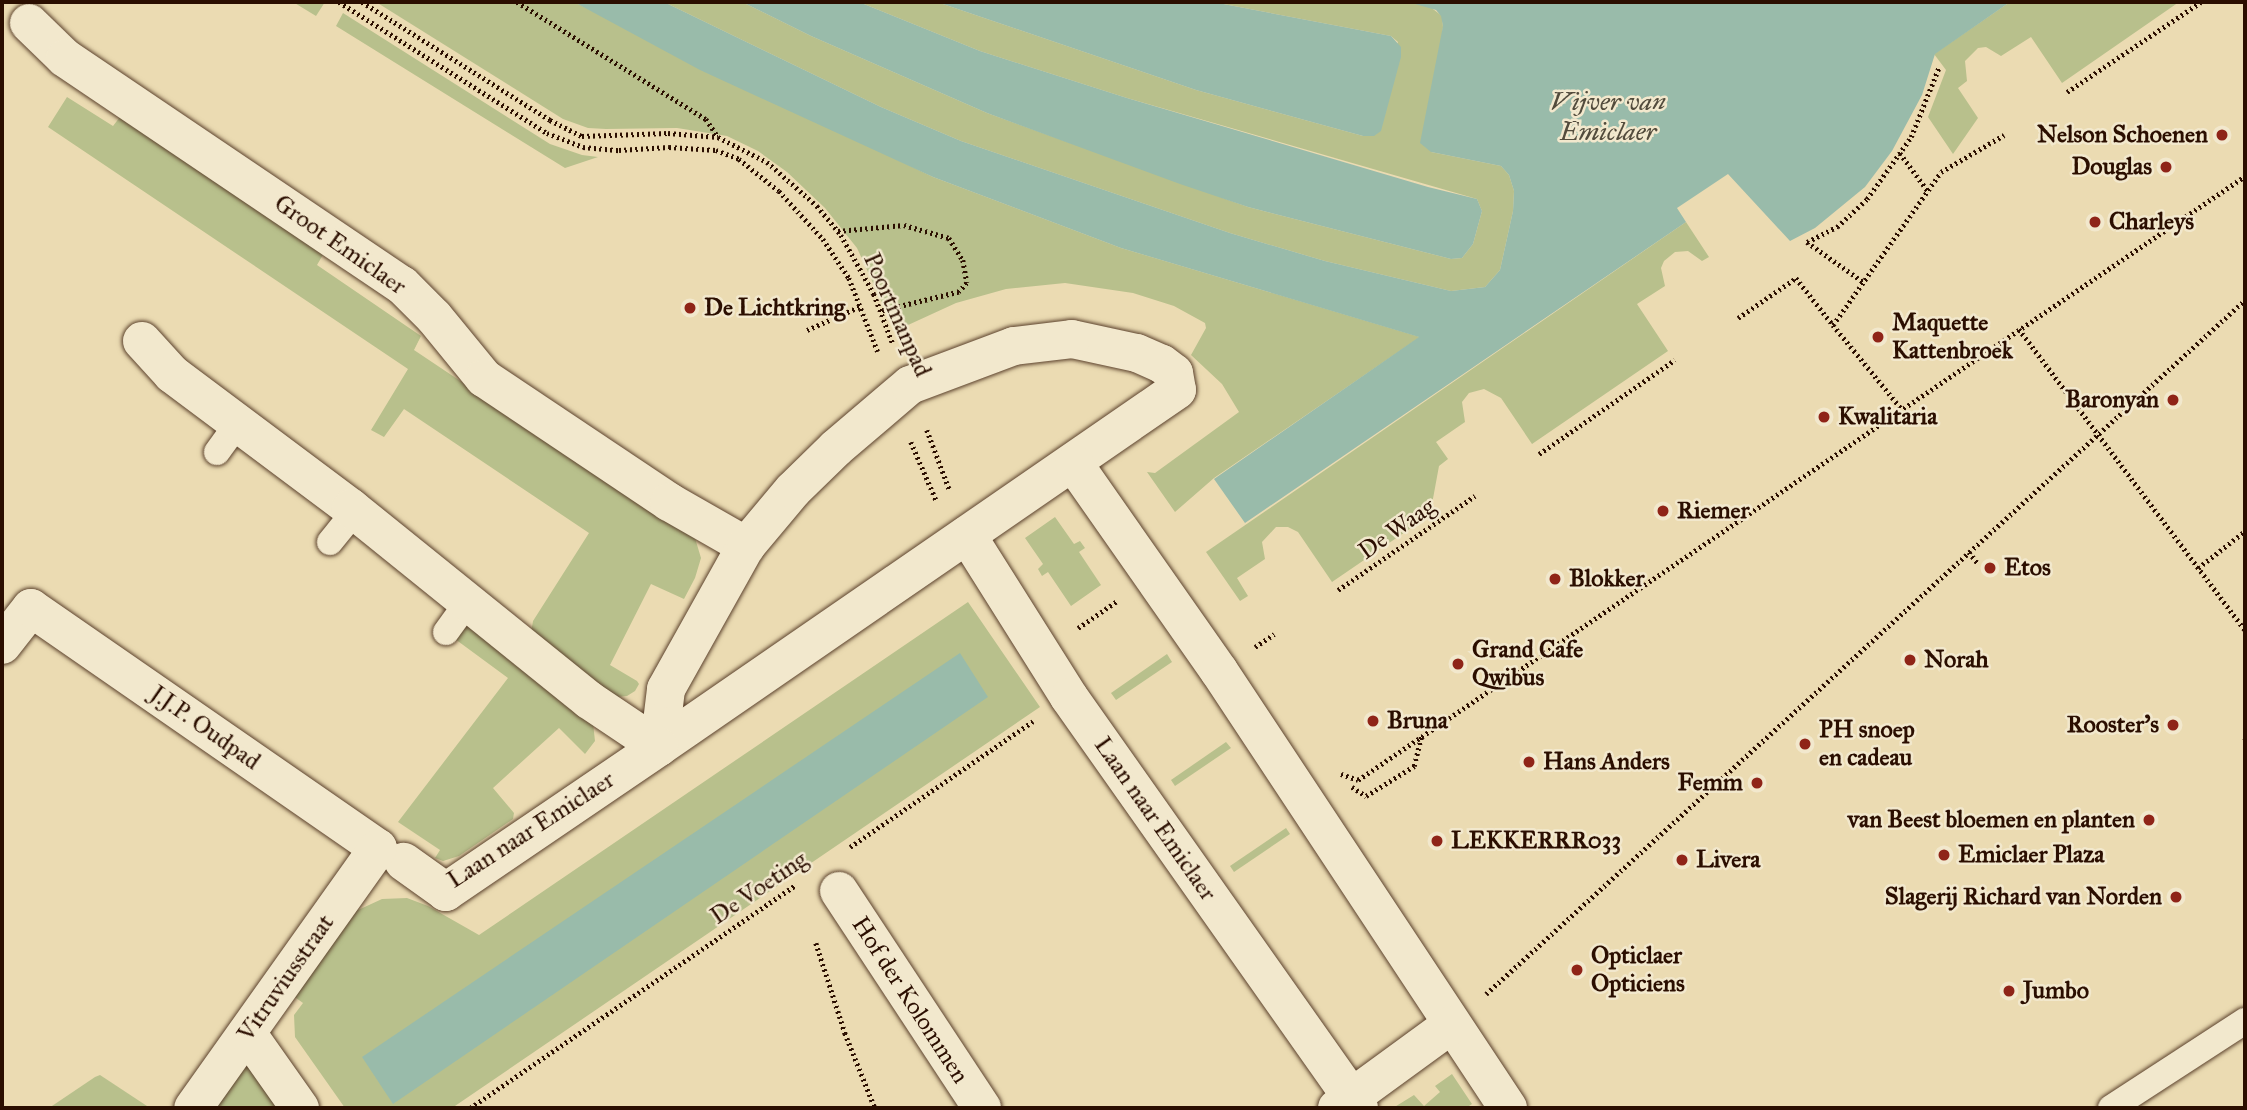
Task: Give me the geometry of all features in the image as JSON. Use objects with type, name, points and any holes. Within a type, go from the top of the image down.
[{"type":"street","name":"Groot Emiclaer","points":[[29,23],[65,58],[402,285],[434,317],[484,378],[669,502],[746,546]]},
{"type":"street","name":"Laan naar Emiclaer","points":[[391,855],[446,892],[659,747],[960,540],[1073,464],[1177,390],[1178,382],[1174,373],[1138,353],[1072,339],[1014,346],[902,392],[836,448],[793,490],[746,546],[666,689],[659,747]]},
{"type":"street","points":[[142,341],[227,438],[354,512],[457,617],[659,747]]},
{"type":"street","points":[[1073,464],[1152,576],[1508,1108]]},
{"type":"street","name":"Laan naar Emiclaer","points":[[960,540],[1042,654],[1349,1104],[1451,1025]]},
{"type":"street","name":"J.J.P. Oudpad","points":[[2,645],[31,608],[391,855]]},
{"type":"street","name":"Vitruviusstraat","points":[[193,1108],[247,1033],[391,855]]},
{"type":"street","name":"Hof der Kolommen","points":[[839,891],[982,1108]]},
{"type":"street","points":[[247,1033],[300,1108]]},
{"type":"lane","points":[[330,542],[354,512]]},
{"type":"lane","points":[[2111,1108],[2245,1021]]},
{"type":"path","points":[[339,2],[547,133],[583,147],[704,149],[738,159],[779,191],[824,239],[849,278],[902,392],[960,540]]},
{"type":"path","name":"Poortmanpad","points":[[362,2],[550,120],[582,136],[668,133],[718,137],[767,162],[817,206],[838,231],[880,312],[902,392],[960,540]]},
{"type":"path","points":[[517,2],[706,119],[718,137]]},
{"type":"path","points":[[2067,92],[2201,2]]},
{"type":"path","points":[[1865,283],[1807,242],[1837,227],[1867,199],[1911,137],[1939,67]]},
{"type":"path","points":[[1833,325],[1941,172],[2004,135]]},
{"type":"path","points":[[1900,153],[1928,191]]},
{"type":"path","points":[[1359,780],[2245,176]]},
{"type":"path","points":[[838,231],[904,225],[949,238],[962,260],[967,283],[959,292],[880,312]]},
{"type":"path","points":[[1738,317],[1796,278],[1901,408]]},
{"type":"path","points":[[1496,986],[2245,300]]},
{"type":"path","points":[[807,330],[861,306]]},
{"type":"path","points":[[2018,329],[2245,630]]},
{"type":"path","points":[[1538,454],[1675,360]]},
{"type":"path","name":"De Waag","points":[[1338,590],[1475,496]]},
{"type":"path","points":[[2198,568],[2245,531]]},
{"type":"path","points":[[1969,552],[1979,565]]},
{"type":"path","points":[[1042,654],[1152,576]]},
{"type":"path","points":[[847,849],[1069,697]]},
{"type":"path","points":[[1332,775],[1366,796],[1414,766],[1421,737]]},
{"type":"path","name":"De Voeting","points":[[470,1108],[802,881]]},
{"type":"path","name":"Hof der Kolommen","points":[[814,932],[845,1033],[875,1108]]},
{"type":"green space","points":[[293,2],[325,2],[316,16]]},
{"type":"green space","points":[[376,2],[574,2],[933,177],[1121,248],[1420,337],[1214,478],[1175,512],[1147,472],[1155,473],[1239,412],[1222,384],[1191,355],[1206,328],[1205,323],[1174,306],[1133,293],[1065,283],[1006,289],[956,303],[895,331],[857,248],[825,208],[787,172],[758,151],[727,136],[677,128],[588,128],[563,119]]},
{"type":"green space","points":[[664,2],[742,2],[811,36],[987,113],[1248,207],[1451,259],[1462,258],[1473,244],[1482,211],[1477,199],[1127,98],[980,51],[859,2],[937,2],[1196,90],[1363,136],[1398,42],[1391,36],[1213,2],[1408,2],[1429,6],[1442,16],[1443,27],[1431,152],[1501,166],[1509,175],[1514,191],[1513,211],[1500,270],[1485,287],[1451,291],[1325,261],[1230,233],[961,141],[881,107]]},
{"type":"green space","points":[[2010,2],[2179,2],[2062,83],[2031,37],[2001,56],[1986,47],[1978,48],[1965,61],[1967,81],[1958,88],[1978,118],[1953,154],[1928,117],[1946,70],[1934,54]]},
{"type":"green space","points":[[343,13],[550,144],[582,155],[598,157],[565,168],[336,26]]},
{"type":"green space","points":[[67,97],[113,126],[120,117],[324,253],[317,265],[421,336],[414,350],[695,538],[701,558],[695,578],[684,599],[651,584],[610,665],[637,681],[639,684],[635,691],[627,696],[607,698],[531,633],[533,621],[589,533],[404,409],[384,437],[371,430],[408,369],[48,127]]},
{"type":"green space","points":[[1686,222],[1709,257],[1702,261],[1688,251],[1675,252],[1664,261],[1661,268],[1665,286],[1637,304],[1668,351],[1532,444],[1501,398],[1484,389],[1469,393],[1462,402],[1465,422],[1436,442],[1448,459],[1439,466],[1430,515],[1332,582],[1298,532],[1288,527],[1276,527],[1262,542],[1265,559],[1237,578],[1248,596],[1240,601],[1206,552]]},
{"type":"green space","points":[[1055,517],[1074,544],[1080,541],[1085,548],[1079,552],[1101,585],[1071,606],[1048,572],[1042,576],[1038,569],[1043,564],[1025,538]]},
{"type":"green space","points":[[968,602],[1040,707],[452,1108],[345,1108],[295,1037],[294,1015],[303,1003],[292,995],[356,911],[382,899],[407,898],[428,906],[479,935]]},
{"type":"green space","points":[[464,619],[593,723],[595,741],[585,754],[559,728],[493,788],[514,813],[513,819],[459,856],[443,861],[435,858],[440,850],[398,822],[508,678],[455,639]]},
{"type":"green space","points":[[1167,654],[1172,662],[1116,700],[1111,693]]},
{"type":"green space","points":[[1226,742],[1231,748],[1175,786],[1171,780]]},
{"type":"green space","points":[[1286,828],[1290,834],[1234,872],[1230,866]]},
{"type":"green space","points":[[246,1062],[279,1108],[213,1108]]},
{"type":"green space","points":[[1452,1074],[1472,1104],[1466,1108],[1393,1108],[1414,1095],[1424,1106],[1440,1092],[1435,1086]]},
{"type":"green space","points":[[100,1075],[150,1108],[49,1108],[95,1077]]},
{"type":"water","name":"Vijver van Emiclaer","points":[[574,2],[664,2],[881,107],[961,141],[1230,233],[1325,261],[1451,291],[1485,287],[1500,270],[1513,211],[1514,191],[1509,175],[1501,166],[1431,152],[1420,143],[1443,26],[1441,16],[1436,10],[1408,2],[2010,2],[1935,54],[1922,95],[1892,151],[1865,187],[1815,228],[1790,241],[1728,174],[1677,208],[1686,222],[1245,523],[1214,479],[1419,337],[1121,248],[933,177],[700,70]]},
{"type":"water","points":[[742,2],[859,2],[980,51],[1127,98],[1477,199],[1482,211],[1473,244],[1462,258],[1451,259],[1248,207],[987,113],[811,36]]},
{"type":"water","points":[[937,2],[1213,2],[1391,36],[1401,47],[1401,57],[1381,131],[1374,136],[1363,136],[1196,90]]},
{"type":"water","points":[[960,653],[988,697],[393,1104],[362,1057]]},
{"type":"place","name":"Nelson Schoenen","points":[[2222,135]]},
{"type":"place","name":"Douglas","points":[[2166,167]]},
{"type":"place","name":"Charleys","points":[[2095,222]]},
{"type":"place","name":"De Lichtkring","points":[[690,308]]},
{"type":"place","name":"Maquette Kattenbroek","points":[[1878,337]]},
{"type":"place","name":"Baronyan","points":[[2173,400]]},
{"type":"place","name":"Kwalitaria","points":[[1824,417]]},
{"type":"place","name":"Riemer","points":[[1663,511]]},
{"type":"place","name":"Etos","points":[[1990,568]]},
{"type":"place","name":"Blokker","points":[[1555,579]]},
{"type":"place","name":"Norah","points":[[1910,660]]},
{"type":"place","name":"Grand Cafe Qwibus","points":[[1458,664]]},
{"type":"place","name":"Bruna","points":[[1373,721]]},
{"type":"place","name":"Rooster's","points":[[2173,725]]},
{"type":"place","name":"PH snoep en cadeau","points":[[1805,744]]},
{"type":"place","name":"Hans Anders","points":[[1529,762]]},
{"type":"place","name":"Femm","points":[[1757,783]]},
{"type":"place","name":"van Beest bloemen en planten","points":[[2149,820]]},
{"type":"place","name":"LEKKERRR033","points":[[1437,841]]},
{"type":"place","name":"Emiclaer Plaza","points":[[1944,855]]},
{"type":"place","name":"Livera","points":[[1682,860]]},
{"type":"place","name":"Slagerij Richard van Norden","points":[[2176,897]]},
{"type":"place","name":"Opticlaer Opticiens","points":[[1577,970]]},
{"type":"place","name":"Jumbo","points":[[2009,991]]}]
